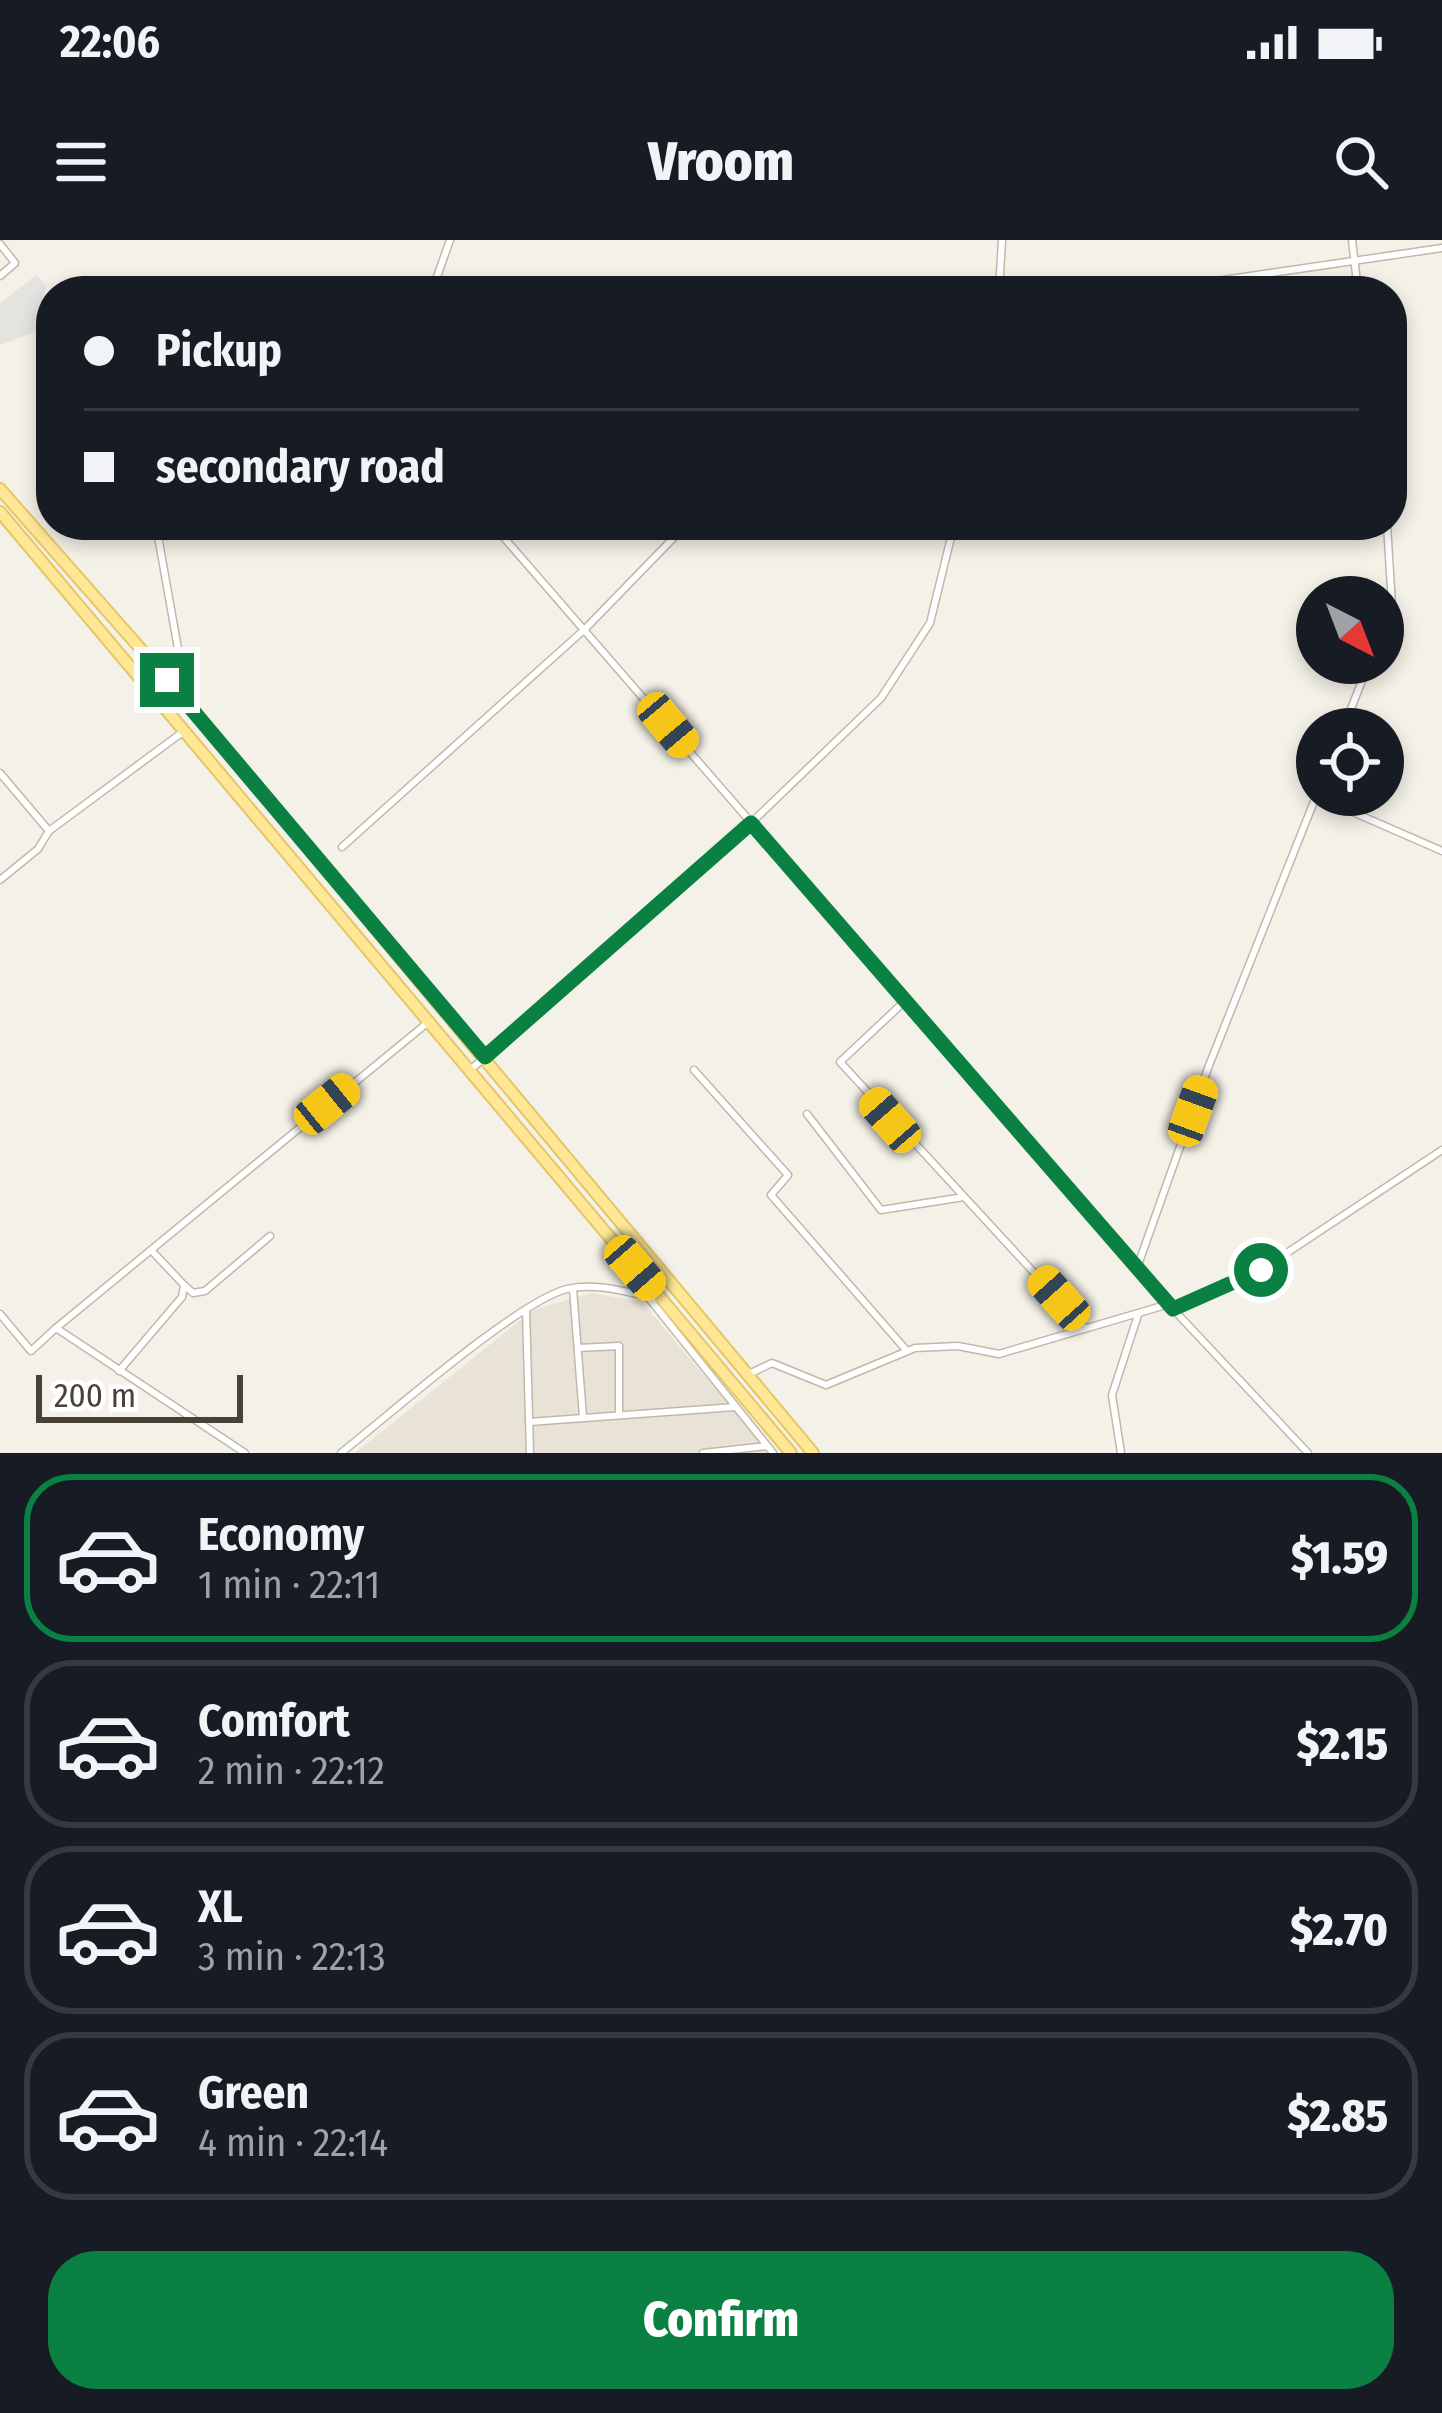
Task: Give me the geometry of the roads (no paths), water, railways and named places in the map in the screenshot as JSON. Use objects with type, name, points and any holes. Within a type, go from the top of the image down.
[{"type":"main road","points":[[0,489],[36,530]]},
{"type":"main road","points":[[0,512],[466,1073],[791,1453]]},
{"type":"main road","points":[[45,540],[485,1057],[813,1453]]},
{"type":"street","points":[[437,276],[450,240]]},
{"type":"street","points":[[1000,276],[1002,240]]},
{"type":"street","points":[[1352,240],[1356,276]]},
{"type":"street","points":[[0,276],[15,263],[2,242]]},
{"type":"street","points":[[1248,276],[1442,248]]},
{"type":"street","points":[[159,540],[179,654],[167,680]]},
{"type":"street","points":[[506,540],[1171,1306],[1308,1453]]},
{"type":"street","points":[[342,847],[585,629],[671,540]]},
{"type":"street","points":[[466,1073],[751,823],[881,698],[910,661],[930,622],[950,540]]},
{"type":"street","points":[[1388,540],[1390,576]]},
{"type":"street","points":[[0,880],[38,849],[49,831],[184,731]]},
{"type":"street","points":[[0,773],[49,831]]},
{"type":"street","points":[[1138,1265],[1208,1068],[1309,816]]},
{"type":"street","points":[[1364,816],[1442,851]]},
{"type":"street","points":[[907,999],[840,1062],[1084,1328]]},
{"type":"street","points":[[0,1314],[31,1351],[426,1024]]},
{"type":"street","points":[[694,1070],[788,1175],[771,1195],[908,1351]]},
{"type":"street","points":[[807,1114],[880,1210],[966,1197]]},
{"type":"street","points":[[747,1375],[772,1363],[826,1385],[908,1351],[958,1346],[999,1354],[1171,1306],[1261,1270],[1442,1150]]},
{"type":"street","points":[[151,1250],[193,1293],[205,1291],[270,1236]]},
{"type":"street","points":[[119,1371],[182,1297],[184,1286]]},
{"type":"street","points":[[341,1453],[526,1310],[573,1288],[593,1286],[662,1300]]},
{"type":"street","points":[[573,1288],[583,1418]]},
{"type":"street","points":[[648,1297],[770,1449]]},
{"type":"street","points":[[526,1310],[530,1453]]},
{"type":"street","points":[[1121,1453],[1112,1395],[1138,1315]]},
{"type":"street","points":[[56,1328],[244,1453]]},
{"type":"street","points":[[578,1348],[619,1346],[619,1415]]},
{"type":"street","points":[[529,1422],[735,1407]]},
{"type":"street","points":[[703,1453],[770,1449]]}]
